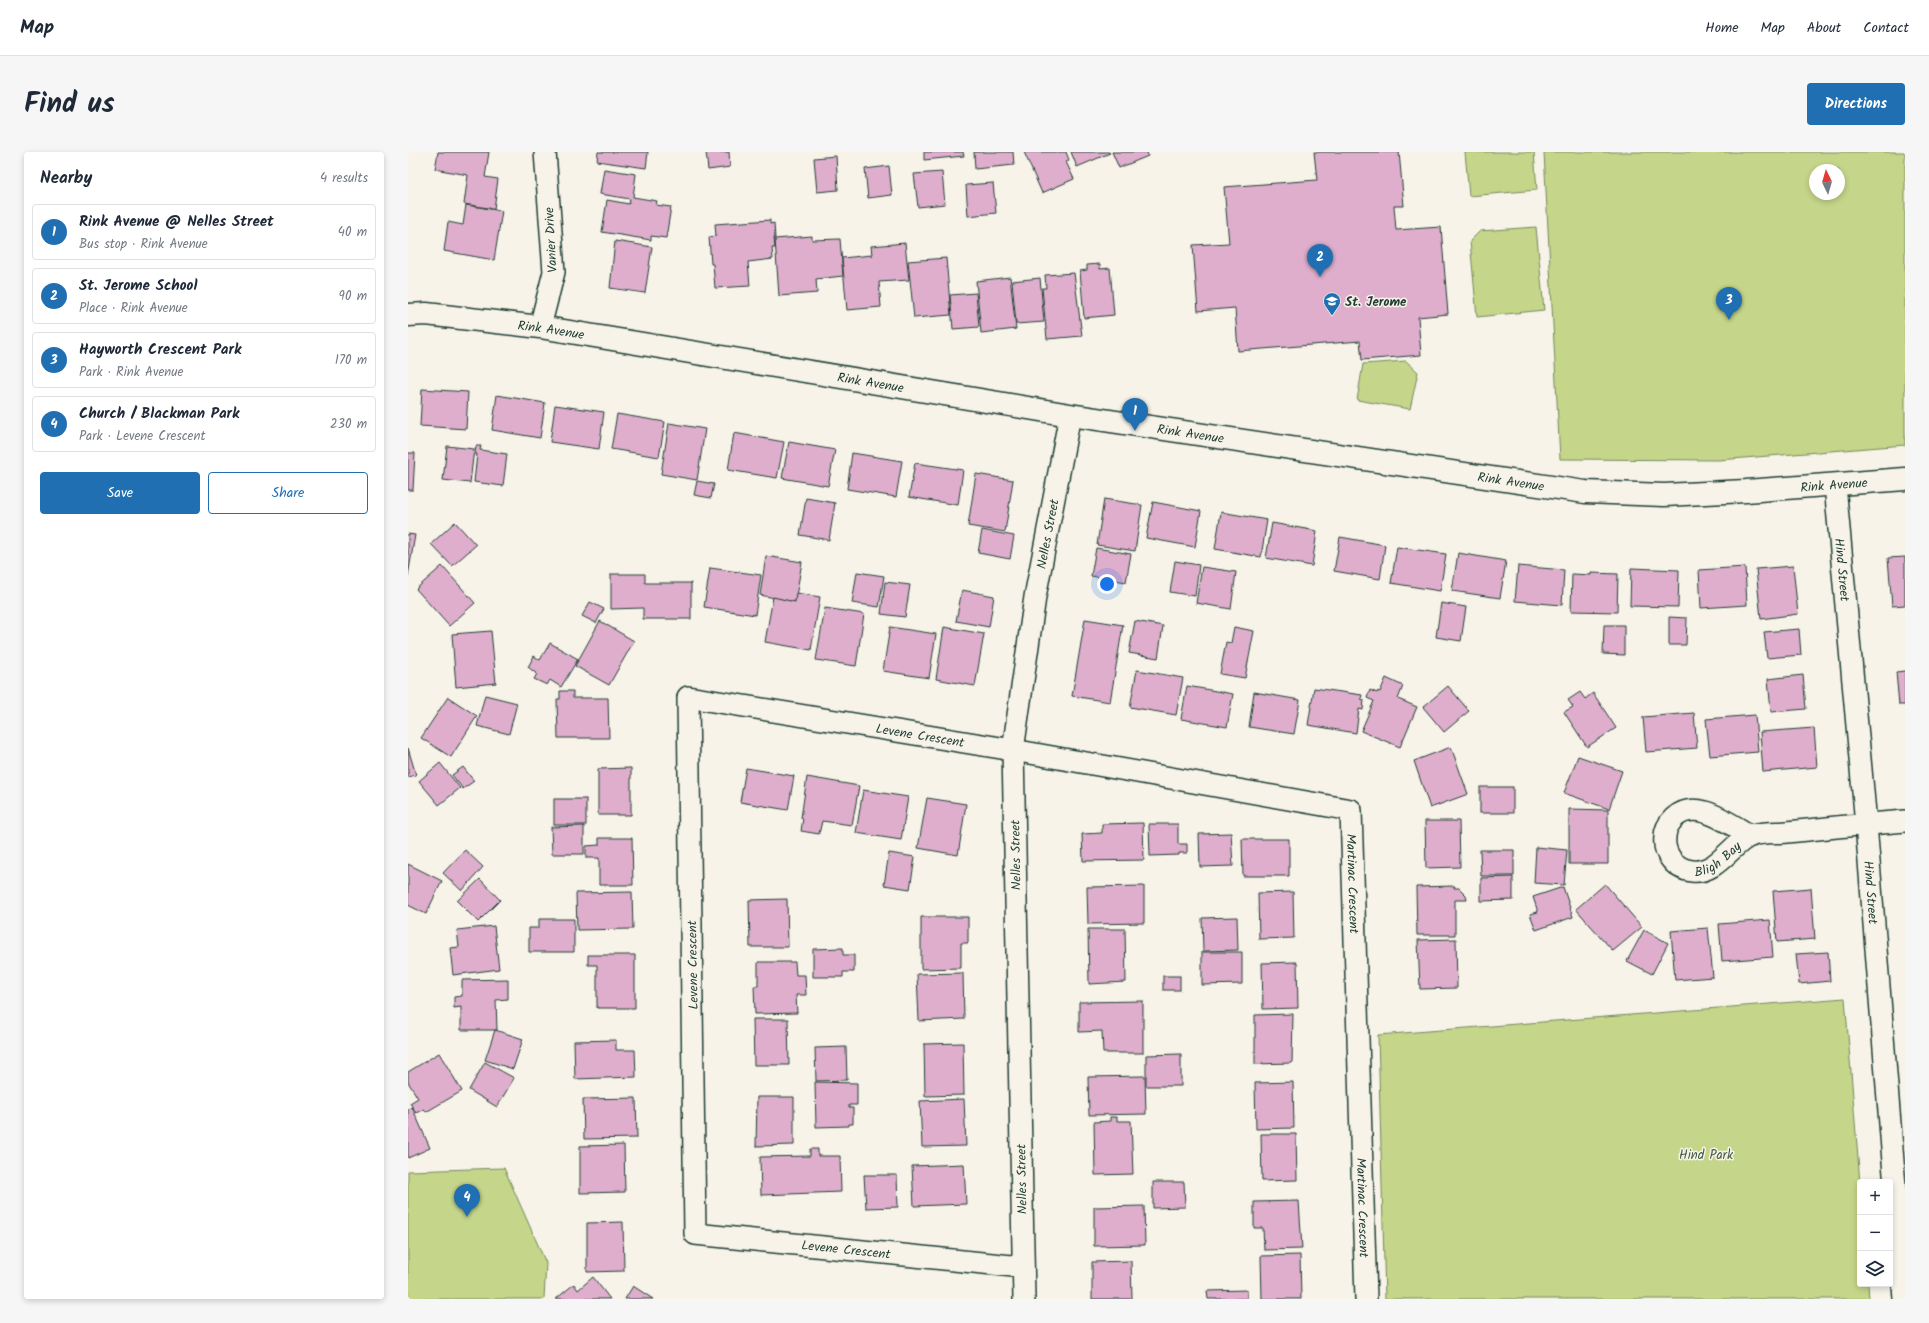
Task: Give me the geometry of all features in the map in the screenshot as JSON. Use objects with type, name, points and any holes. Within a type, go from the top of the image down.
[{"type":"street","name":"Vanier Drive","points":[[540,327],[554,272],[545,152]]},
{"type":"street","name":"Rink Avenue","points":[[408,315],[426,314],[540,327],[1070,415],[1585,492],[1664,495],[1835,486],[1905,479]]},
{"type":"street","name":"Nelles Street","points":[[1024,1299],[1013,750],[1035,597],[1070,415]]},
{"type":"street","name":"Hind Street","points":[[1835,486],[1866,824],[1904,1299]]},
{"type":"street","name":"Levene Crescent","points":[[1013,750],[688,697],[695,1234],[1023,1267]]},
{"type":"street","name":"Martinac Crescent","points":[[1013,750],[1351,810],[1366,1299]]},
{"type":"street","name":"Bligh Bay","points":[[1751,836],[1905,821]]},
{"type":"green space","points":[[1465,152],[1534,152],[1537,190],[1469,196]]},
{"type":"green space","points":[[1544,152],[1905,152],[1905,445],[1719,460],[1560,459]]},
{"type":"green space","points":[[1536,227],[1544,310],[1477,317],[1470,241],[1480,231]]},
{"type":"green space","points":[[1406,361],[1418,372],[1410,409],[1357,400],[1363,364]]},
{"type":"green space","name":"Hind Park","points":[[1845,998],[1860,1179],[1857,1179],[1857,1287],[1868,1287],[1869,1299],[1385,1299],[1378,1035]]},
{"type":"green space","points":[[504,1168],[546,1263],[544,1299],[408,1299],[408,1171]]},
{"type":"building","points":[[438,152],[489,152],[485,177],[498,179],[494,209],[464,204],[468,175],[435,169]]},
{"type":"building","points":[[598,152],[648,152],[646,168],[597,161]]},
{"type":"building","points":[[706,152],[729,152],[730,167],[708,170]]},
{"type":"building","points":[[924,152],[963,152],[964,156],[924,160]]},
{"type":"building","points":[[974,152],[1013,152],[1014,165],[975,169]]},
{"type":"building","points":[[1024,152],[1066,152],[1069,160],[1066,162],[1074,179],[1042,193]]},
{"type":"building","points":[[1071,152],[1109,152],[1110,153],[1077,167]]},
{"type":"building","points":[[1112,152],[1147,152],[1148,156],[1119,168]]},
{"type":"building","points":[[1314,152],[1399,152],[1404,206],[1394,206],[1396,230],[1441,227],[1448,314],[1418,317],[1421,355],[1362,360],[1360,341],[1238,351],[1235,308],[1198,311],[1193,245],[1229,243],[1224,187],[1317,180]]},
{"type":"building","points":[[836,156],[838,190],[817,192],[814,158]]},
{"type":"building","points":[[889,166],[892,195],[868,198],[865,169]]},
{"type":"building","points":[[604,169],[636,174],[633,197],[657,201],[656,205],[671,207],[666,238],[651,236],[651,240],[602,232],[607,200],[629,204],[630,199],[600,194]]},
{"type":"building","points":[[942,172],[945,204],[918,207],[914,174]]},
{"type":"building","points":[[993,183],[996,213],[968,216],[966,185]]},
{"type":"building","points":[[466,205],[502,211],[494,260],[444,251],[448,222],[463,225]]},
{"type":"building","points":[[770,220],[770,224],[774,223],[775,248],[772,248],[773,259],[748,262],[750,286],[715,288],[709,237],[716,236],[715,224]]},
{"type":"building","points":[[812,236],[812,240],[840,239],[843,276],[816,279],[817,293],[779,296],[775,239]]},
{"type":"building","points":[[615,241],[652,247],[645,293],[610,288]]},
{"type":"building","points":[[905,243],[909,280],[879,282],[881,307],[847,310],[842,258],[872,255],[871,246]]},
{"type":"building","points":[[946,258],[951,315],[914,318],[908,261]]},
{"type":"building","points":[[1100,264],[1100,269],[1110,268],[1114,315],[1084,318],[1080,271],[1087,270],[1087,265]]},
{"type":"building","points":[[1074,273],[1082,336],[1047,339],[1042,288],[1046,288],[1045,275]]},
{"type":"building","points":[[1010,277],[1016,329],[981,333],[976,281]]},
{"type":"building","points":[[1040,278],[1044,322],[1016,324],[1012,281]]},
{"type":"building","points":[[976,293],[979,327],[953,329],[950,295]]},
{"type":"building","points":[[422,389],[468,392],[466,429],[420,426]]},
{"type":"building","points":[[497,395],[545,403],[540,438],[492,430]]},
{"type":"building","points":[[555,405],[604,412],[599,449],[550,442]]},
{"type":"building","points":[[617,414],[665,422],[659,457],[611,449]]},
{"type":"building","points":[[669,423],[705,429],[697,480],[661,474]]},
{"type":"building","points":[[734,433],[784,442],[777,478],[728,470]]},
{"type":"building","points":[[789,442],[835,450],[828,486],[782,478]]},
{"type":"building","points":[[447,446],[474,449],[470,483],[443,480]]},
{"type":"building","points":[[476,446],[481,446],[480,450],[507,454],[503,486],[474,482],[477,454],[475,454]]},
{"type":"building","points":[[408,453],[415,453],[413,490],[408,490]]},
{"type":"building","points":[[852,453],[902,461],[896,497],[847,489]]},
{"type":"building","points":[[915,463],[963,470],[958,505],[909,497]]},
{"type":"building","points":[[976,474],[1013,480],[1005,532],[968,526]]},
{"type":"building","points":[[697,481],[714,484],[711,498],[694,495]]},
{"type":"building","points":[[806,498],[835,503],[829,540],[800,535]]},
{"type":"building","points":[[1104,499],[1142,505],[1135,551],[1097,545]]},
{"type":"building","points":[[1153,502],[1201,511],[1195,547],[1146,538]]},
{"type":"building","points":[[1221,512],[1267,520],[1261,557],[1215,549]]},
{"type":"building","points":[[455,522],[476,545],[452,566],[431,544]]},
{"type":"building","points":[[1272,523],[1317,531],[1312,566],[1266,558]]},
{"type":"building","points":[[982,530],[1014,536],[1010,559],[978,553]]},
{"type":"building","points":[[408,534],[415,535],[408,576]]},
{"type":"building","points":[[1340,537],[1385,545],[1380,579],[1334,571]]},
{"type":"building","points":[[1397,547],[1446,554],[1440,591],[1391,583]]},
{"type":"building","points":[[1096,548],[1131,554],[1126,582],[1091,576]]},
{"type":"building","points":[[1458,553],[1506,561],[1500,598],[1452,591]]},
{"type":"building","points":[[766,556],[802,562],[795,602],[760,595]]},
{"type":"building","points":[[1905,557],[1905,605],[1892,606],[1888,558]]},
{"type":"building","points":[[1175,561],[1199,565],[1195,596],[1170,592]]},
{"type":"building","points":[[442,566],[475,603],[449,626],[416,589]]},
{"type":"building","points":[[1518,566],[1564,570],[1562,605],[1515,601]]},
{"type":"building","points":[[1793,566],[1798,614],[1761,619],[1756,569]]},
{"type":"building","points":[[1202,567],[1236,572],[1231,609],[1196,603]]},
{"type":"building","points":[[1745,567],[1747,605],[1701,608],[1699,570]]},
{"type":"building","points":[[710,568],[761,575],[755,615],[704,607]]},
{"type":"building","points":[[1631,568],[1679,570],[1678,607],[1630,606]]},
{"type":"building","points":[[857,572],[884,576],[879,607],[852,603]]},
{"type":"building","points":[[1591,573],[1618,574],[1617,612],[1571,611],[1572,574],[1591,575]]},
{"type":"building","points":[[611,574],[645,574],[645,583],[691,583],[691,619],[643,619],[643,608],[611,609]]},
{"type":"building","points":[[885,582],[910,585],[905,617],[881,614]]},
{"type":"building","points":[[962,590],[994,596],[989,627],[956,621]]},
{"type":"building","points":[[796,593],[820,597],[811,650],[765,642],[773,597],[795,602]]},
{"type":"building","points":[[590,602],[604,609],[596,623],[582,616]]},
{"type":"building","points":[[1441,603],[1466,607],[1461,641],[1436,637]]},
{"type":"building","points":[[825,608],[864,614],[856,666],[816,660]]},
{"type":"building","points":[[1669,617],[1687,618],[1686,645],[1669,645]]},
{"type":"building","points":[[1085,619],[1123,625],[1110,702],[1072,696]]},
{"type":"building","points":[[600,621],[634,641],[609,685],[575,666]]},
{"type":"building","points":[[1135,621],[1163,626],[1158,658],[1129,653]]},
{"type":"building","points":[[1604,625],[1624,625],[1624,655],[1603,654]]},
{"type":"building","points":[[890,627],[936,634],[929,678],[883,671]]},
{"type":"building","points":[[944,627],[984,634],[975,686],[936,679]]},
{"type":"building","points":[[1234,627],[1254,631],[1245,678],[1220,674],[1226,642],[1231,643]]},
{"type":"building","points":[[1799,629],[1801,655],[1767,658],[1764,632]]},
{"type":"building","points":[[491,631],[496,683],[456,687],[452,634]]},
{"type":"building","points":[[550,643],[578,659],[561,687],[550,680],[547,685],[534,679],[537,674],[528,667],[534,656],[540,660]]},
{"type":"building","points":[[1137,670],[1183,678],[1176,715],[1130,707]]},
{"type":"building","points":[[1905,671],[1905,705],[1899,705],[1896,672]]},
{"type":"building","points":[[1803,675],[1806,709],[1771,712],[1768,679]]},
{"type":"building","points":[[1386,678],[1403,686],[1398,699],[1417,707],[1400,747],[1361,731],[1374,701],[1367,698],[1370,690],[1377,693],[1378,691],[1380,692]]},
{"type":"building","points":[[1187,686],[1233,694],[1227,727],[1181,719]]},
{"type":"building","points":[[1448,686],[1469,711],[1444,732],[1423,707]]},
{"type":"building","points":[[1314,688],[1362,695],[1361,699],[1364,700],[1363,710],[1359,709],[1356,733],[1308,725]]},
{"type":"building","points":[[560,691],[573,691],[573,698],[608,698],[609,738],[558,738],[557,699],[560,699]]},
{"type":"building","points":[[1254,692],[1300,700],[1294,734],[1249,727]]},
{"type":"building","points":[[1580,692],[1585,699],[1593,693],[1616,728],[1587,747],[1564,712],[1573,707],[1568,700]]},
{"type":"building","points":[[485,695],[517,703],[509,734],[477,726]]},
{"type":"building","points":[[448,697],[477,716],[451,757],[421,738]]},
{"type":"building","points":[[1694,713],[1697,748],[1646,752],[1643,717]]},
{"type":"building","points":[[1755,715],[1758,752],[1710,756],[1706,719]]},
{"type":"building","points":[[1814,728],[1817,767],[1763,772],[1760,732]]},
{"type":"building","points":[[1451,747],[1468,794],[1430,808],[1414,761]]},
{"type":"building","points":[[408,748],[416,775],[408,777]]},
{"type":"building","points":[[1578,756],[1622,771],[1609,809],[1564,793]]},
{"type":"building","points":[[440,763],[460,788],[439,805],[419,781]]},
{"type":"building","points":[[463,767],[474,781],[463,789],[452,775]]},
{"type":"building","points":[[631,768],[631,815],[598,815],[598,769]]},
{"type":"building","points":[[746,768],[794,776],[788,810],[740,802]]},
{"type":"building","points":[[807,777],[859,786],[852,825],[822,821],[819,834],[801,831],[803,818],[801,818]]},
{"type":"building","points":[[1480,787],[1513,787],[1513,813],[1480,813]]},
{"type":"building","points":[[863,790],[908,797],[901,840],[856,833]]},
{"type":"building","points":[[927,798],[966,804],[958,855],[918,848]]},
{"type":"building","points":[[554,799],[586,799],[586,825],[554,825]]},
{"type":"building","points":[[1569,809],[1608,810],[1608,864],[1569,864]]},
{"type":"building","points":[[1425,821],[1459,821],[1460,867],[1426,868]]},
{"type":"building","points":[[1143,823],[1144,860],[1083,861],[1082,834],[1102,833],[1102,824]]},
{"type":"building","points":[[1149,824],[1178,824],[1178,844],[1187,844],[1187,853],[1179,853],[1179,855],[1150,856]]},
{"type":"building","points":[[584,826],[584,854],[552,854],[551,827]]},
{"type":"building","points":[[1231,833],[1233,866],[1200,867],[1199,834]]},
{"type":"building","points":[[599,838],[632,838],[633,885],[599,885],[599,858],[586,858],[586,846],[599,845]]},
{"type":"building","points":[[1242,839],[1289,839],[1289,876],[1243,876]]},
{"type":"building","points":[[1536,847],[1567,850],[1564,885],[1534,883]]},
{"type":"building","points":[[465,850],[483,867],[462,891],[443,873]]},
{"type":"building","points":[[1480,850],[1514,850],[1514,876],[1481,876]]},
{"type":"building","points":[[889,853],[915,857],[910,889],[884,885]]},
{"type":"building","points":[[408,864],[442,881],[426,914],[408,905]]},
{"type":"building","points":[[1513,877],[1513,900],[1481,901],[1481,878]]},
{"type":"building","points":[[480,879],[500,900],[478,922],[457,901]]},
{"type":"building","points":[[1605,884],[1642,927],[1613,951],[1576,909]]},
{"type":"building","points":[[1144,886],[1144,923],[1088,924],[1087,887]]},
{"type":"building","points":[[1455,886],[1454,888],[1459,888],[1466,895],[1467,900],[1455,900],[1455,935],[1417,935],[1416,887]]},
{"type":"building","points":[[1563,887],[1573,917],[1536,930],[1530,914],[1538,912],[1533,897]]},
{"type":"building","points":[[1811,888],[1815,939],[1777,942],[1773,891]]},
{"type":"building","points":[[632,892],[633,929],[577,930],[576,893]]},
{"type":"building","points":[[1293,892],[1294,938],[1259,939],[1258,893]]},
{"type":"building","points":[[787,899],[788,947],[750,947],[749,900]]},
{"type":"building","points":[[921,917],[968,917],[968,943],[961,943],[961,968],[921,969]]},
{"type":"building","points":[[1237,917],[1238,950],[1203,951],[1202,918]]},
{"type":"building","points":[[539,919],[574,919],[574,952],[529,952],[529,928],[539,928]]},
{"type":"building","points":[[1770,920],[1773,957],[1722,961],[1719,924]]},
{"type":"building","points":[[494,926],[499,969],[453,975],[450,948],[459,947],[457,930]]},
{"type":"building","points":[[1708,928],[1713,977],[1675,980],[1671,931]]},
{"type":"building","points":[[1088,929],[1125,929],[1126,982],[1089,984]]},
{"type":"building","points":[[1644,930],[1668,943],[1652,974],[1627,961]]},
{"type":"building","points":[[1456,939],[1457,988],[1420,989],[1418,940]]},
{"type":"building","points":[[843,948],[843,955],[854,955],[854,972],[843,972],[843,977],[813,977],[813,949]]},
{"type":"building","points":[[1202,952],[1242,952],[1242,984],[1202,985]]},
{"type":"building","points":[[1828,952],[1830,981],[1799,984],[1796,954]]},
{"type":"building","points":[[588,955],[635,955],[635,1008],[597,1008],[597,965],[588,965]]},
{"type":"building","points":[[758,962],[795,962],[796,975],[805,975],[806,995],[796,995],[797,1013],[755,1014],[754,986],[758,986]]},
{"type":"building","points":[[1297,962],[1298,1008],[1263,1009],[1262,963]]},
{"type":"building","points":[[963,973],[964,1019],[919,1021],[917,974]]},
{"type":"building","points":[[1163,976],[1180,976],[1180,990],[1163,990]]},
{"type":"building","points":[[508,979],[508,999],[496,1000],[497,1030],[461,1030],[461,1007],[454,1008],[454,997],[462,996],[462,980]]},
{"type":"building","points":[[1143,1001],[1143,1053],[1103,1053],[1102,1031],[1079,1032],[1079,1002]]},
{"type":"building","points":[[1293,1014],[1292,1063],[1255,1064],[1255,1015]]},
{"type":"building","points":[[753,1019],[788,1019],[789,1065],[754,1065]]},
{"type":"building","points":[[495,1030],[523,1039],[513,1069],[485,1060]]},
{"type":"building","points":[[616,1040],[616,1050],[635,1050],[636,1077],[575,1079],[574,1041]]},
{"type":"building","points":[[963,1043],[964,1095],[925,1096],[924,1044]]},
{"type":"building","points":[[846,1047],[847,1080],[816,1081],[815,1048]]},
{"type":"building","points":[[439,1053],[462,1091],[426,1112],[424,1109],[416,1113],[410,1103],[418,1098],[408,1082],[408,1072]]},
{"type":"building","points":[[1181,1054],[1181,1086],[1146,1086],[1146,1055]]},
{"type":"building","points":[[485,1062],[514,1078],[497,1107],[469,1090]]},
{"type":"building","points":[[1145,1076],[1146,1114],[1089,1115],[1088,1077]]},
{"type":"building","points":[[815,1082],[857,1083],[857,1105],[849,1105],[849,1108],[853,1108],[853,1124],[849,1124],[849,1126],[816,1127]]},
{"type":"building","points":[[1293,1082],[1294,1128],[1256,1129],[1255,1083]]},
{"type":"building","points":[[757,1097],[794,1097],[794,1145],[756,1146]]},
{"type":"building","points":[[636,1098],[637,1138],[584,1139],[583,1099]]},
{"type":"building","points":[[964,1099],[966,1146],[922,1147],[920,1101]]},
{"type":"building","points":[[412,1107],[430,1148],[408,1158],[408,1109]]},
{"type":"building","points":[[1110,1117],[1117,1117],[1117,1121],[1131,1121],[1133,1174],[1095,1175],[1094,1122],[1110,1121]]},
{"type":"building","points":[[1261,1134],[1296,1134],[1297,1180],[1262,1181]]},
{"type":"building","points":[[624,1145],[625,1192],[580,1193],[580,1146]]},
{"type":"building","points":[[810,1149],[818,1149],[818,1156],[840,1156],[841,1192],[761,1195],[760,1157],[810,1156]]},
{"type":"building","points":[[964,1164],[966,1204],[914,1206],[912,1166]]},
{"type":"building","points":[[864,1175],[897,1175],[898,1207],[866,1208]]},
{"type":"building","points":[[1153,1182],[1184,1182],[1185,1207],[1153,1208]]},
{"type":"building","points":[[1299,1201],[1302,1249],[1264,1250],[1263,1228],[1254,1228],[1254,1202]]},
{"type":"building","points":[[1144,1206],[1145,1245],[1094,1246],[1094,1207]]},
{"type":"building","points":[[623,1222],[624,1271],[587,1272],[587,1223]]},
{"type":"building","points":[[1300,1255],[1301,1299],[1262,1299],[1261,1256]]},
{"type":"building","points":[[1131,1261],[1132,1299],[1092,1299],[1092,1262]]},
{"type":"building","points":[[593,1277],[610,1299],[556,1299],[574,1284],[578,1290]]},
{"type":"building","points":[[633,1286],[653,1299],[625,1299]]},
{"type":"building","points":[[1247,1290],[1247,1299],[1208,1299],[1207,1291]]},
{"type":"place","name":"St. Jerome School","points":[[1320,277]]},
{"type":"place","name":"St. Jerome","points":[[1332,316]]},
{"type":"place","name":"Hayworth Crescent Park","points":[[1729,320]]},
{"type":"place","name":"Rink Avenue @ Nelles Street","points":[[1135,431]]},
{"type":"place","name":"Church / Blackman Park","points":[[467,1217]]}]
